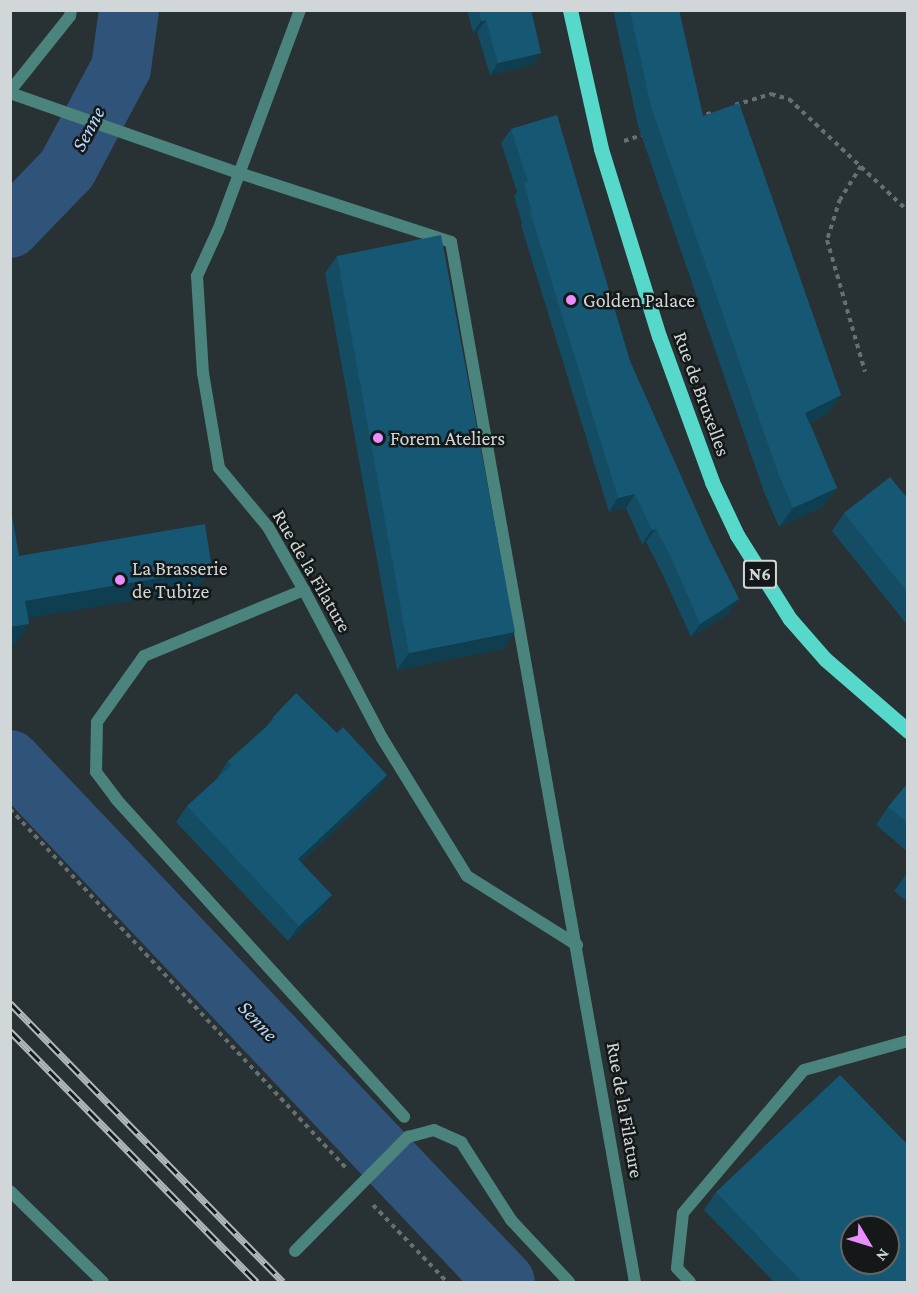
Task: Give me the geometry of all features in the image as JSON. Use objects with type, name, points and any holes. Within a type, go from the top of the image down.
[{"type":"main road","name":"Rue de Bruxelles","points":[[570,10],[601,148],[659,336],[712,482],[737,536],[790,619],[825,658],[908,731]]},
{"type":"street","points":[[71,10],[70,16],[10,92],[239,173]]},
{"type":"street","name":"Rue de la Filature","points":[[300,10],[218,230],[197,276],[203,373],[219,468],[268,527],[382,738],[467,876],[577,945]]},
{"type":"street","name":"Rue de la Filature","points":[[239,173],[451,242],[635,1282]]},
{"type":"street","points":[[304,590],[144,656],[97,722],[96,772],[116,799],[405,1117]]},
{"type":"street","points":[[690,1282],[677,1268],[683,1213],[804,1070],[908,1041]]},
{"type":"street","points":[[295,1251],[408,1137],[434,1130],[461,1142],[511,1220],[568,1282]]},
{"type":"street","points":[[10,1191],[104,1282]]},
{"type":"path","points":[[732,106],[771,94],[789,99],[908,211]]},
{"type":"path","points":[[688,120],[721,110]]},
{"type":"path","points":[[601,148],[655,131]]},
{"type":"path","points":[[861,166],[840,199],[827,240],[865,372]]},
{"type":"path","points":[[10,809],[365,1181],[372,1204],[447,1282]]},
{"type":"building","points":[[479,10],[531,10],[541,53],[498,63],[486,20],[481,21]]},
{"type":"building","points":[[630,10],[679,10],[703,116],[739,103],[841,395],[805,413],[837,488],[793,508],[778,473],[651,107]]},
{"type":"building","points":[[557,115],[630,361],[709,539],[739,599],[700,624],[670,555],[656,529],[652,530],[635,494],[618,498],[530,211],[532,211],[524,183],[528,182],[511,129]]},
{"type":"building","points":[[441,235],[515,632],[409,653],[337,256]]},
{"type":"building","points":[[890,477],[908,499],[908,593],[844,513]]},
{"type":"building","points":[[10,504],[19,556],[205,524],[212,569],[25,601],[29,624],[10,627]]},
{"type":"building","points":[[296,693],[337,733],[343,727],[387,775],[298,859],[332,895],[299,926],[187,806],[232,765],[228,761],[275,719],[273,717]]},
{"type":"building","points":[[908,783],[908,823],[888,807]]},
{"type":"building","points":[[840,1075],[908,1145],[908,1282],[802,1282],[716,1192]]},
{"type":"waterway","name":"Senne","points":[[10,228],[67,169],[121,68],[129,10]]},
{"type":"waterway","name":"Senne","points":[[10,760],[505,1282]]},
{"type":"railway","points":[[10,1003],[283,1282]]},
{"type":"railway","points":[[10,1031],[257,1282]]},
{"type":"place","name":"Golden Palace","points":[[571,300]]},
{"type":"place","name":"Forem Ateliers","points":[[378,438]]},
{"type":"place","name":"La Brasserie de Tubize","points":[[120,580]]}]
